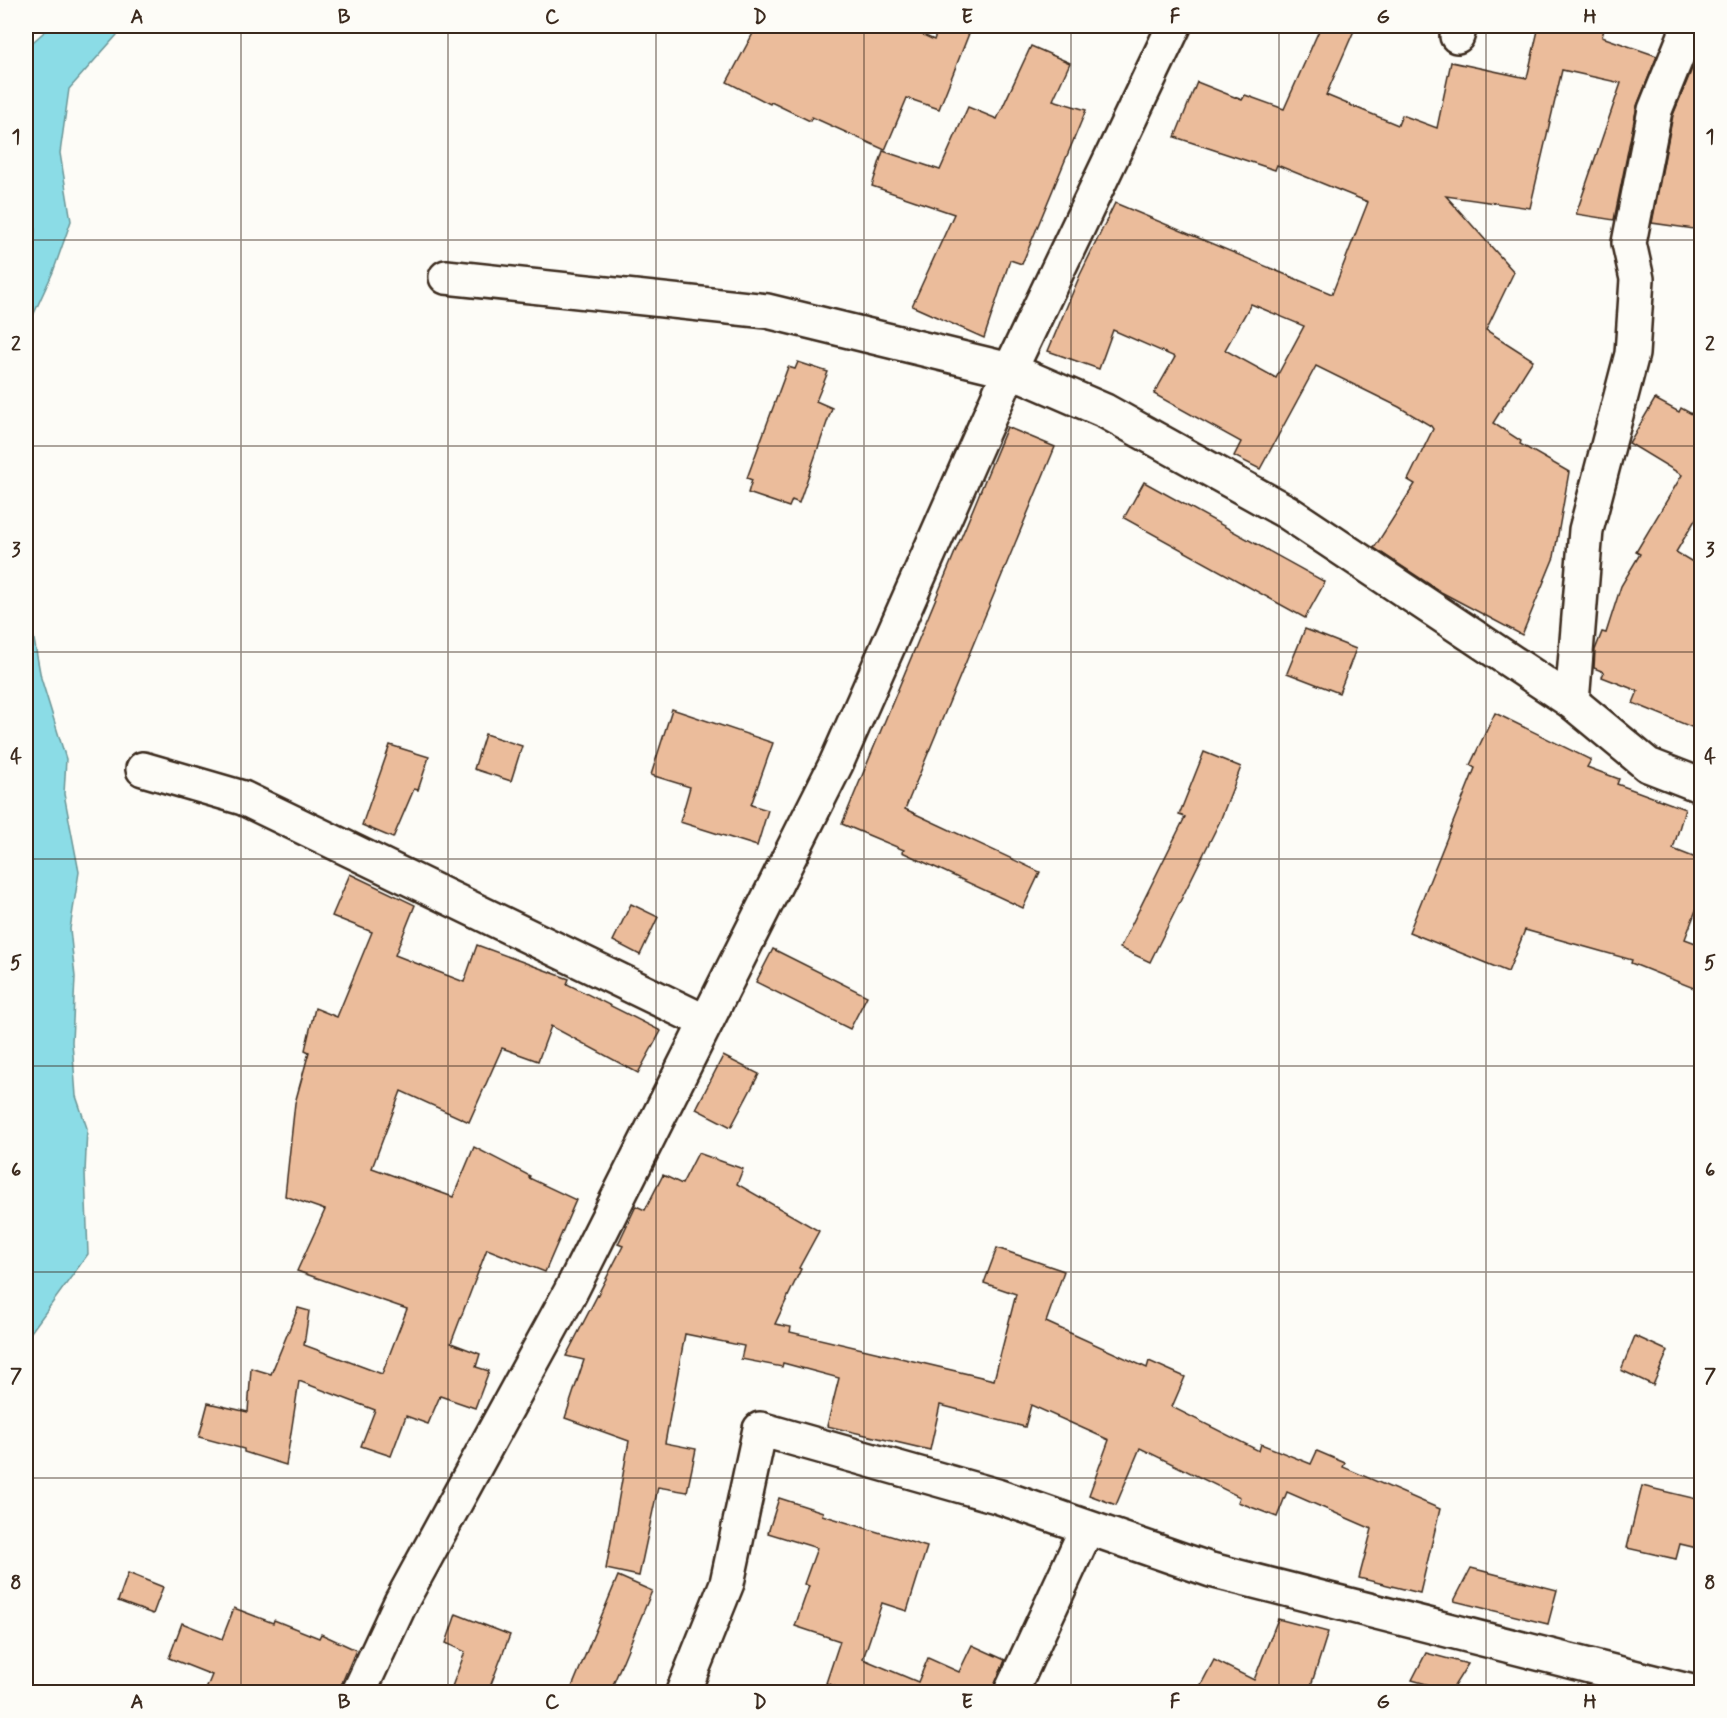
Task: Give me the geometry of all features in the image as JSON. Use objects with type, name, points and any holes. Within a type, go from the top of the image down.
[{"type":"street","points":[[359,1692],[401,1602],[570,1293],[836,764],[1011,370],[1174,26]]},
{"type":"street","points":[[1572,702],[1586,530],[1632,354],[1637,279],[1629,243],[1654,110],[1689,26]]},
{"type":"street","points":[[446,277],[767,311],[1011,370],[1105,411],[1287,512],[1572,702],[1648,765],[1701,786]]},
{"type":"street","points":[[143,770],[243,798],[706,1022]]},
{"type":"street","points":[[683,1692],[727,1583],[759,1429],[997,1496],[1211,1570],[1692,1692]]},
{"type":"street","points":[[1011,1692],[1087,1528]]},
{"type":"water","points":[[51,26],[125,26],[69,89],[60,153],[71,221],[53,272],[26,331],[26,263],[32,252],[35,229],[25,153],[26,48]]},
{"type":"water","points":[[26,596],[41,678],[66,759],[64,794],[79,872],[70,929],[75,977],[72,1042],[76,1096],[87,1128],[85,1173],[88,1254],[26,1339]]},
{"type":"building","points":[[757,26],[904,26],[934,40],[939,26],[972,26],[939,109],[907,98],[885,150],[812,117],[810,121],[771,102],[770,104],[727,82]]},
{"type":"building","points":[[1321,26],[1356,26],[1326,95],[1398,125],[1402,115],[1437,128],[1451,62],[1527,78],[1539,26],[1605,26],[1602,37],[1657,56],[1637,106],[1614,220],[1576,214],[1621,83],[1562,70],[1530,208],[1446,196],[1514,272],[1486,330],[1533,360],[1493,423],[1521,441],[1520,444],[1569,472],[1554,557],[1522,635],[1441,592],[1374,548],[1415,484],[1408,480],[1433,429],[1431,426],[1399,407],[1316,366],[1260,469],[1234,456],[1241,442],[1154,394],[1175,357],[1113,330],[1099,369],[1048,351],[1080,275],[1115,203],[1332,294],[1368,202],[1277,165],[1275,170],[1175,137],[1197,82],[1242,100],[1245,95],[1284,109]],"holes":[[[1251,304],[1304,326],[1276,378],[1225,350]]]},
{"type":"building","points":[[1031,46],[1070,63],[1053,100],[1086,110],[1022,264],[1010,260],[984,338],[912,306],[954,214],[872,186],[883,151],[940,170],[968,107],[997,119]]},
{"type":"building","points":[[1692,69],[1701,72],[1701,230],[1652,223],[1673,115]]},
{"type":"building","points":[[798,362],[828,372],[816,401],[832,408],[799,503],[792,500],[789,507],[748,493],[752,480],[747,478],[788,367],[795,369]]},
{"type":"building","points":[[1655,399],[1679,412],[1681,408],[1701,419],[1701,510],[1676,552],[1701,567],[1701,731],[1633,703],[1638,691],[1602,677],[1604,672],[1594,668],[1595,650],[1602,632],[1606,633],[1621,586],[1640,554],[1636,552],[1682,475],[1629,443]]},
{"type":"building","points":[[1007,427],[1055,447],[905,809],[1040,872],[1023,908],[902,852],[904,850],[842,824]]},
{"type":"building","points":[[1144,482],[1325,582],[1305,618],[1124,518]]},
{"type":"building","points":[[1305,629],[1356,649],[1339,693],[1287,673]]},
{"type":"building","points":[[672,709],[773,743],[751,805],[768,810],[757,846],[680,822],[690,787],[651,775]]},
{"type":"building","points":[[1495,713],[1591,760],[1587,767],[1619,779],[1617,784],[1685,809],[1673,849],[1701,860],[1701,897],[1685,939],[1701,945],[1701,991],[1631,963],[1632,960],[1525,930],[1508,972],[1409,932],[1475,768],[1470,765]]},
{"type":"building","points":[[485,734],[522,746],[511,781],[474,769]]},
{"type":"building","points":[[390,745],[429,757],[418,790],[414,789],[393,838],[362,825]]},
{"type":"building","points":[[1204,752],[1241,767],[1220,821],[1150,962],[1120,948],[1185,817],[1179,815]]},
{"type":"building","points":[[350,874],[415,905],[395,955],[464,982],[477,945],[569,979],[567,984],[661,1031],[638,1073],[551,1026],[538,1061],[502,1048],[469,1122],[401,1091],[372,1168],[453,1197],[474,1147],[530,1176],[529,1178],[576,1200],[545,1272],[487,1249],[451,1343],[480,1354],[476,1367],[489,1371],[475,1408],[440,1396],[428,1424],[406,1416],[391,1456],[361,1446],[375,1410],[299,1381],[286,1465],[244,1452],[244,1449],[199,1437],[208,1403],[248,1412],[251,1368],[271,1374],[298,1308],[309,1311],[304,1345],[382,1374],[407,1309],[297,1271],[325,1210],[285,1196],[295,1103],[309,1052],[305,1050],[315,1008],[337,1017],[372,932],[332,916]]},
{"type":"building","points":[[631,904],[658,917],[640,955],[613,941]]},
{"type":"building","points":[[773,949],[867,996],[850,1029],[756,982]]},
{"type":"building","points":[[723,1056],[759,1074],[731,1127],[696,1109]]},
{"type":"building","points":[[698,1153],[743,1169],[737,1184],[819,1231],[799,1268],[801,1269],[775,1324],[791,1327],[790,1332],[994,1380],[1016,1294],[984,1283],[997,1248],[1064,1271],[1046,1322],[1147,1368],[1149,1361],[1185,1377],[1172,1407],[1259,1451],[1261,1444],[1311,1464],[1317,1451],[1345,1463],[1343,1467],[1440,1509],[1420,1593],[1359,1578],[1372,1529],[1287,1492],[1277,1517],[1238,1502],[1240,1497],[1140,1448],[1116,1505],[1089,1495],[1109,1440],[1031,1405],[1025,1427],[940,1405],[930,1450],[827,1426],[839,1378],[783,1363],[782,1367],[741,1359],[744,1346],[685,1334],[665,1443],[696,1449],[687,1492],[658,1487],[639,1576],[606,1569],[629,1441],[565,1418],[584,1360],[566,1356],[623,1246],[618,1244],[636,1206],[645,1210],[663,1175],[682,1184]]},
{"type":"building","points":[[1635,1336],[1668,1351],[1653,1385],[1621,1370]]},
{"type":"building","points":[[1642,1486],[1701,1500],[1701,1549],[1680,1544],[1676,1559],[1627,1548]]},
{"type":"building","points":[[779,1498],[823,1512],[822,1515],[927,1547],[907,1611],[882,1603],[863,1659],[918,1682],[928,1658],[959,1672],[972,1645],[1005,1660],[992,1692],[849,1692],[826,1683],[840,1641],[795,1626],[809,1586],[804,1584],[817,1548],[768,1533]]},
{"type":"building","points":[[1471,1568],[1557,1590],[1548,1624],[1454,1601]]},
{"type":"building","points":[[128,1573],[163,1587],[153,1614],[118,1601]]},
{"type":"building","points":[[618,1576],[652,1591],[610,1692],[570,1692]]},
{"type":"building","points":[[234,1608],[273,1623],[274,1620],[319,1638],[321,1634],[356,1650],[338,1692],[205,1692],[212,1675],[169,1658],[182,1623],[222,1639]]},
{"type":"building","points":[[456,1614],[510,1635],[488,1692],[450,1692],[465,1652],[446,1643]]},
{"type":"building","points":[[1278,1619],[1328,1632],[1309,1692],[1197,1692],[1214,1660],[1254,1680]]},
{"type":"building","points":[[1426,1653],[1468,1664],[1451,1691],[1412,1680]]}]
